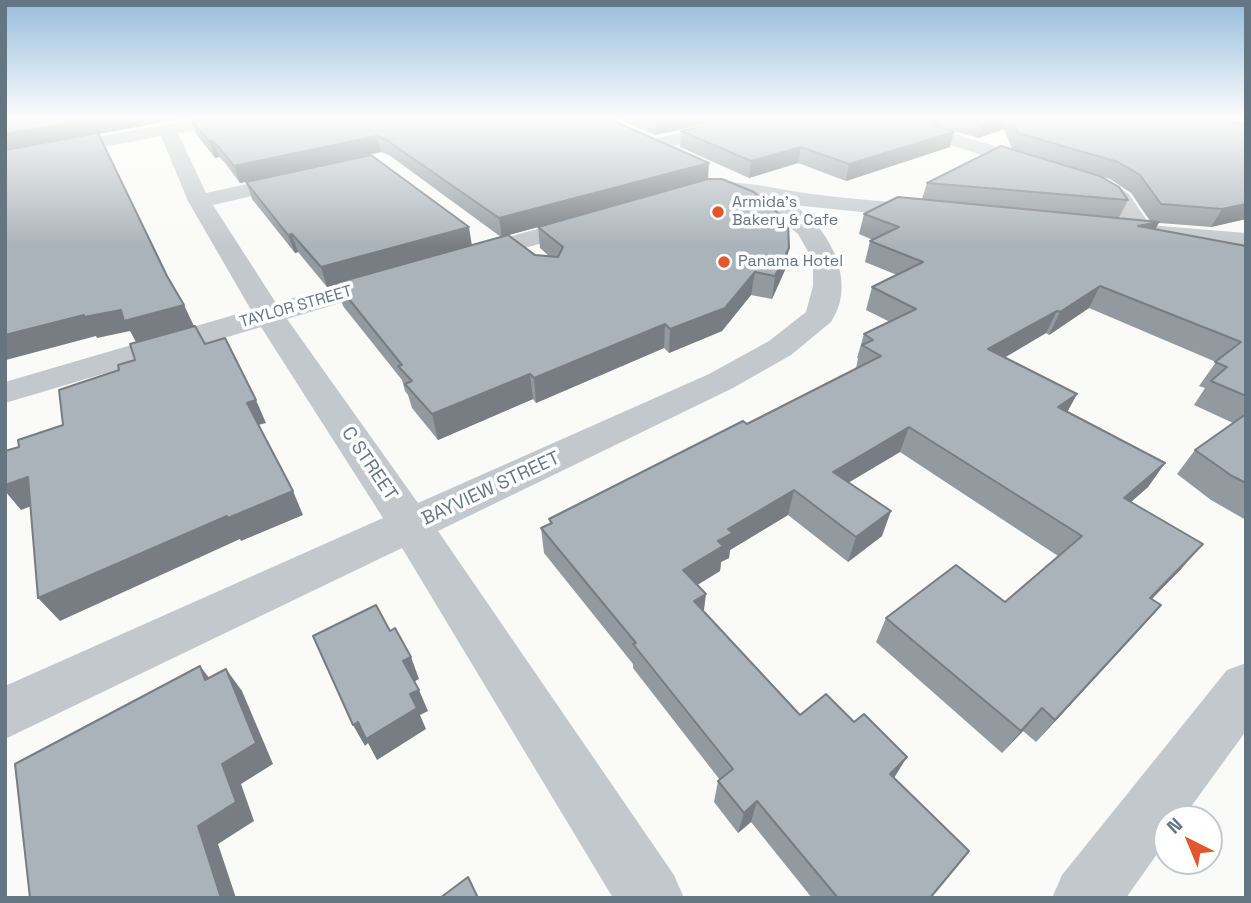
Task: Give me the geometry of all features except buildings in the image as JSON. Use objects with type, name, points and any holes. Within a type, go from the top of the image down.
[{"type":"street","name":"C STREET","points":[[191,161],[199,201],[268,314],[411,526],[651,898]]},
{"type":"street","points":[[1022,161],[1101,186],[1121,200],[1142,232]]},
{"type":"street","points":[[704,168],[750,189]]},
{"type":"street","points":[[199,201],[328,172]]},
{"type":"street","points":[[667,200],[705,189],[750,189],[810,201],[948,214]]},
{"type":"street","name":"BAYVIEW STREET","points":[[5,713],[721,381],[780,348],[820,316],[827,286],[826,260],[808,230],[790,213],[750,189]]},
{"type":"street","name":"TAYLOR STREET","points":[[5,393],[429,268],[495,241],[616,214]]},
{"type":"street","points":[[1117,229],[1246,241]]},
{"type":"street","points":[[495,241],[540,264]]},
{"type":"street","points":[[1084,898],[1246,687]]},
{"type":"place","name":"Armida's Bakery & Cafe","points":[[718,212]]},
{"type":"place","name":"Panama Hotel","points":[[724,262]]}]
